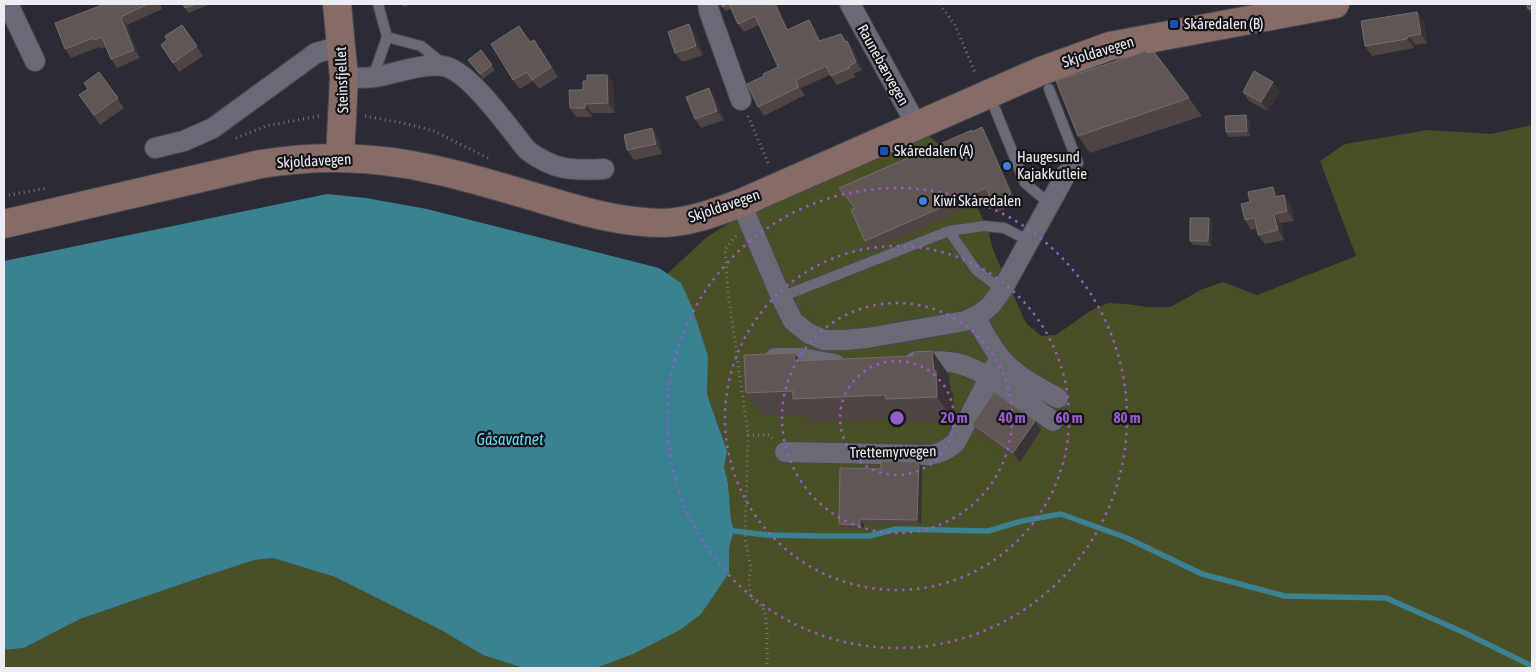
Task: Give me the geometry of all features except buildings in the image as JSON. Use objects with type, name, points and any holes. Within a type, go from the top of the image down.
[{"type":"main road","name":"Steinsfjellet","points":[[336,4],[344,78],[340,157]]},
{"type":"main road","name":"Skjoldavegen","points":[[4,224],[261,164],[340,157],[384,160],[432,169],[615,219],[674,222],[692,219],[741,203],[1041,71],[1110,46],[1302,7],[1335,4]]},
{"type":"street","points":[[8,4],[35,61]]},
{"type":"street","points":[[708,4],[741,100]]},
{"type":"street","name":"Raunebærvegen","points":[[850,4],[916,126]]},
{"type":"street","points":[[155,148],[184,141],[212,128],[316,53],[341,46]]},
{"type":"street","points":[[344,78],[373,77],[425,66],[446,66],[462,74],[476,87],[527,150],[537,158],[552,165],[575,171],[604,169]]},
{"type":"street","points":[[741,203],[793,321],[808,333],[824,340],[845,340],[965,321],[991,305],[1002,290],[1066,174]]},
{"type":"street","points":[[975,316],[1000,358],[1021,375],[1058,398]]},
{"type":"street","points":[[775,358],[801,358],[832,364],[852,364]]},
{"type":"street","name":"Trettemyrvegen","points":[[785,452],[939,454],[948,450],[956,442],[1000,358]]},
{"type":"street","points":[[891,363],[949,362],[961,365],[989,377],[1052,421]]},
{"type":"lane","points":[[373,77],[387,37],[378,4]]},
{"type":"lane","points":[[387,37],[421,46],[446,66]]},
{"type":"lane","points":[[1049,89],[1078,163],[1066,174]]},
{"type":"lane","points":[[995,109],[1025,183],[1050,204]]},
{"type":"lane","points":[[781,297],[949,231],[984,226],[1004,228],[1030,241]]},
{"type":"lane","points":[[949,231],[976,270],[1002,290]]},
{"type":"path","points":[[940,4],[955,25],[978,80]]},
{"type":"path","points":[[741,100],[772,171]]},
{"type":"path","points":[[359,114],[434,131],[492,160]]},
{"type":"path","points":[[751,229],[736,235],[725,250],[728,292],[748,435],[745,538],[751,568],[749,580],[750,594],[753,601],[762,606],[765,614],[767,668]]},
{"type":"green space","points":[[1532,125],[1532,668],[596,668],[631,655],[729,573],[729,548],[734,531],[724,467],[725,455],[720,430],[707,394],[681,283],[667,274],[707,237],[737,218],[910,127],[930,137],[945,149],[967,184],[989,233],[993,250],[1026,323],[1041,336],[1056,335],[1090,311],[1108,303],[1170,307],[1200,290],[1223,282],[1257,295],[1356,256],[1320,161],[1345,144],[1428,130],[1491,134]]},
{"type":"green space","points":[[273,558],[335,577],[441,630],[483,655],[520,667],[535,668],[4,668],[4,650],[24,648],[80,619],[205,576],[255,560]]},
{"type":"water","name":"Gåsavatnet","points":[[327,194],[366,198],[427,209],[659,268],[681,283],[692,307],[708,356],[707,394],[727,451],[724,467],[734,531],[729,548],[729,573],[701,614],[680,630],[631,655],[596,668],[520,667],[483,655],[441,630],[335,577],[273,558],[255,560],[205,576],[80,619],[24,648],[4,650],[4,261]]},
{"type":"waterway","points":[[734,531],[767,535],[821,536],[869,536],[896,529],[988,531],[1022,521],[1061,514],[1127,538],[1202,574],[1285,596],[1386,598],[1465,633],[1532,666]]},
{"type":"place","name":"Skåredalen (B)","points":[[1174,24]]},
{"type":"place","name":"Skåredalen (A)","points":[[884,151]]},
{"type":"place","name":"Haugesund Kajakkutleie","points":[[1007,166]]},
{"type":"place","name":"Kiwi Skåredalen","points":[[923,201]]}]
